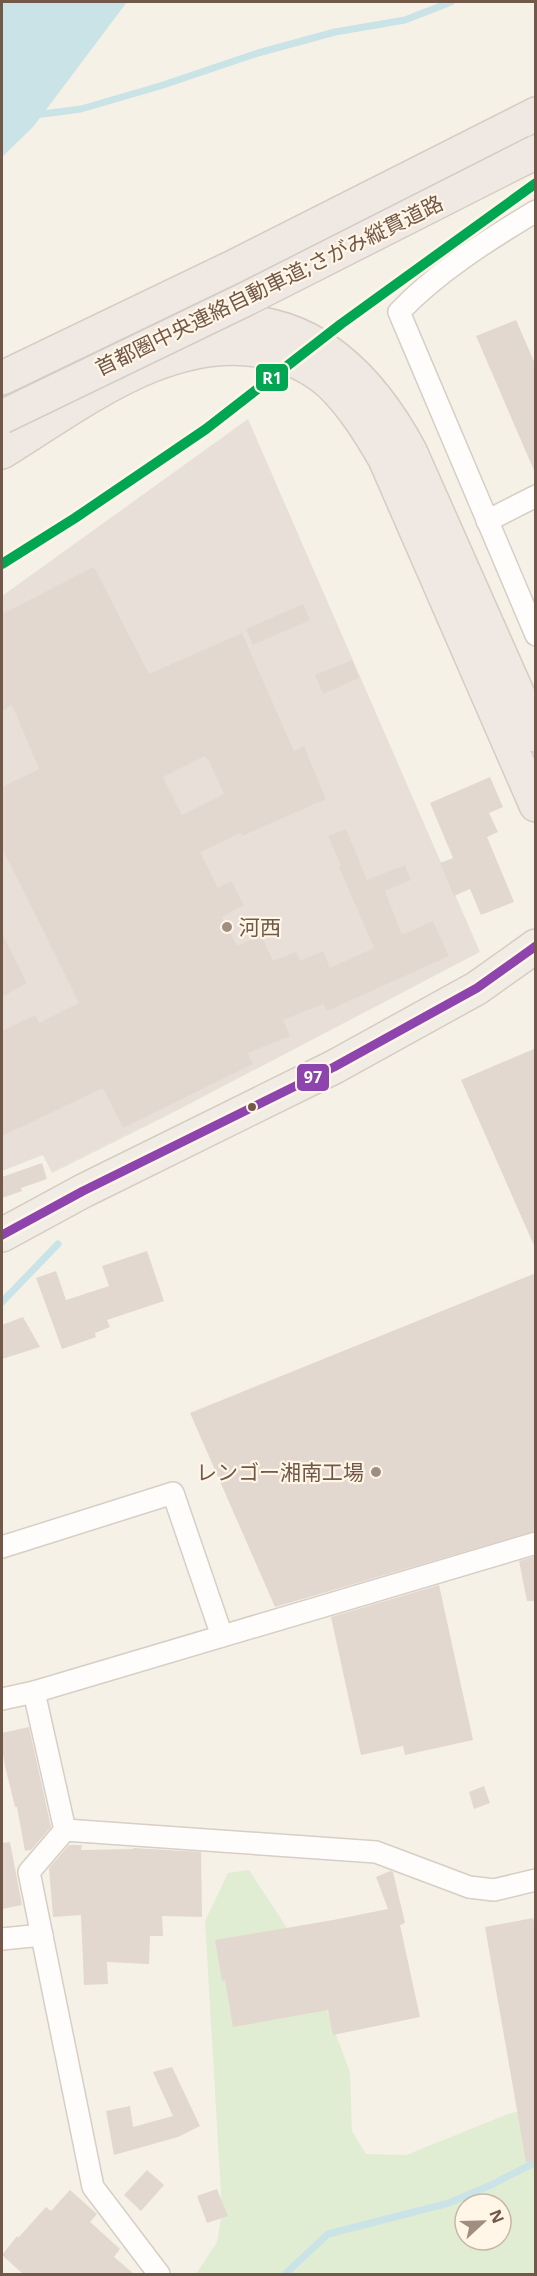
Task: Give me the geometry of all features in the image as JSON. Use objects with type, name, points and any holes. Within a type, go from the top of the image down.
[{"type":"highway","name":"首都圏中央連絡自動車道;さがみ縦貫道路","points":[[2,378],[233,267],[536,114]]},
{"type":"highway","name":"首都圏中央連絡自動車道;さがみ縦貫道路","points":[[2,419],[536,152]]},
{"type":"highway","points":[[2,419],[101,361],[173,330],[219,322],[242,322],[275,327],[316,343],[338,358],[359,377],[395,423],[536,735]]},
{"type":"highway","points":[[2,369],[108,328]]},
{"type":"highway","points":[[2,452],[131,374],[160,361],[189,353],[239,348],[263,351],[287,357],[309,368],[330,384],[351,406],[385,459],[531,795]]},
{"type":"main road","points":[[2,1235],[83,1191],[334,1067],[477,988],[536,946]]},
{"type":"street","points":[[536,211],[463,260],[413,297],[399,312],[536,635]]},
{"type":"street","points":[[487,521],[536,496]]},
{"type":"street","points":[[2,1547],[173,1493],[222,1636]]},
{"type":"street","points":[[2,1699],[34,1692],[536,1543]]},
{"type":"street","points":[[34,1692],[65,1830]]},
{"type":"street","points":[[65,1830],[376,1852],[469,1887],[494,1890],[536,1880]]},
{"type":"street","points":[[65,1830],[29,1872],[93,2187],[159,2274]]},
{"type":"street","points":[[2,1939],[42,1935]]},
{"type":"shaded area","points":[[248,419],[480,952],[52,1173],[43,1155],[2,1171],[2,596]]},
{"type":"green space","points":[[249,1870],[308,1960],[350,2072],[352,2131],[366,2154],[406,2155],[508,2114],[535,2107],[535,2274],[196,2274],[217,2242],[222,2212],[205,1921],[228,1873]]},
{"type":"water","points":[[2,2],[127,2],[33,127],[2,157]]},
{"type":"building","points":[[516,320],[536,366],[536,475],[476,336]]},
{"type":"building","points":[[94,567],[149,674],[242,633],[294,751],[304,746],[326,799],[200,852],[218,888],[231,881],[244,905],[222,917],[237,946],[261,935],[273,961],[296,952],[300,961],[323,951],[330,968],[374,948],[328,836],[346,829],[367,880],[405,865],[411,880],[385,891],[402,935],[433,921],[449,956],[327,1011],[323,1004],[283,1020],[290,1036],[248,1053],[253,1064],[123,1128],[103,1088],[2,1136],[2,1031],[35,1015],[39,1023],[79,1003],[2,848],[2,787],[39,769],[12,705],[2,711],[2,614]],"holes":[[[205,756],[224,794],[182,815],[163,777]]]},
{"type":"building","points":[[303,604],[310,620],[253,645],[246,629]]},
{"type":"building","points":[[352,660],[359,678],[323,694],[315,675]]},
{"type":"building","points":[[490,777],[503,807],[489,813],[498,832],[487,837],[514,902],[481,915],[470,889],[454,896],[440,863],[453,858],[430,803]]},
{"type":"building","points":[[2,933],[27,983],[2,997]]},
{"type":"building","points":[[536,1048],[536,1250],[461,1080]]},
{"type":"building","points":[[42,1163],[47,1179],[21,1188],[22,1191],[2,1198],[2,1177]]},
{"type":"building","points":[[147,1251],[164,1301],[107,1320],[110,1327],[95,1333],[96,1337],[62,1349],[36,1278],[56,1271],[66,1300],[109,1286],[102,1266]]},
{"type":"building","name":"レンゴー湘南工場","points":[[536,1273],[536,1531],[275,1607],[190,1413]]},
{"type":"building","points":[[23,1317],[40,1347],[2,1359],[2,1325]]},
{"type":"building","points":[[536,1556],[536,1601],[527,1601],[519,1561]]},
{"type":"building","points":[[439,1585],[473,1740],[405,1755],[403,1746],[361,1755],[331,1617]]},
{"type":"building","points":[[29,1727],[51,1827],[31,1850],[25,1851],[17,1807],[15,1807],[5,1766],[2,1733]]},
{"type":"building","points":[[484,1786],[490,1803],[474,1809],[469,1792]]},
{"type":"building","points":[[10,1842],[22,1905],[2,1909],[2,1843]]},
{"type":"building","points":[[69,1845],[82,1845],[81,1850],[133,1848],[201,1852],[202,1917],[162,1916],[163,1936],[150,1936],[149,1964],[107,1962],[108,1984],[84,1985],[81,1915],[53,1917],[49,1868]]},
{"type":"building","points":[[390,1871],[393,1872],[405,1923],[400,1925],[420,2017],[333,2035],[328,2010],[233,2027],[215,1940],[388,1909],[376,1877]]},
{"type":"building","points":[[533,1918],[536,1930],[536,2161],[526,2162],[485,1927]]},
{"type":"building","points":[[172,2067],[200,2126],[178,2137],[114,2155],[106,2111],[130,2106],[133,2127],[173,2116],[153,2072]]},
{"type":"building","points":[[147,2170],[164,2185],[141,2211],[124,2195]]},
{"type":"building","points":[[217,2189],[228,2216],[207,2223],[197,2196]]},
{"type":"building","points":[[70,2190],[97,2214],[90,2222],[120,2249],[114,2257],[134,2274],[23,2274],[2,2255],[46,2207],[51,2211]]},
{"type":"waterway","points":[[35,115],[81,109],[160,86],[258,53],[335,32],[405,20],[451,2]]},
{"type":"waterway","points":[[2,1302],[58,1244]]},
{"type":"waterway","points":[[285,2274],[328,2234],[449,2203],[536,2162]]},
{"type":"transit line","name":"R1","points":[[2,564],[75,518],[206,429],[341,324],[536,183]]},
{"type":"transit line","name":"97","points":[[2,1235],[83,1191],[334,1067],[477,988],[536,946]]},
{"type":"place","name":"河西","points":[[227,927]]},
{"type":"place","name":"レンゴー湘南工場","points":[[376,1472]]}]
